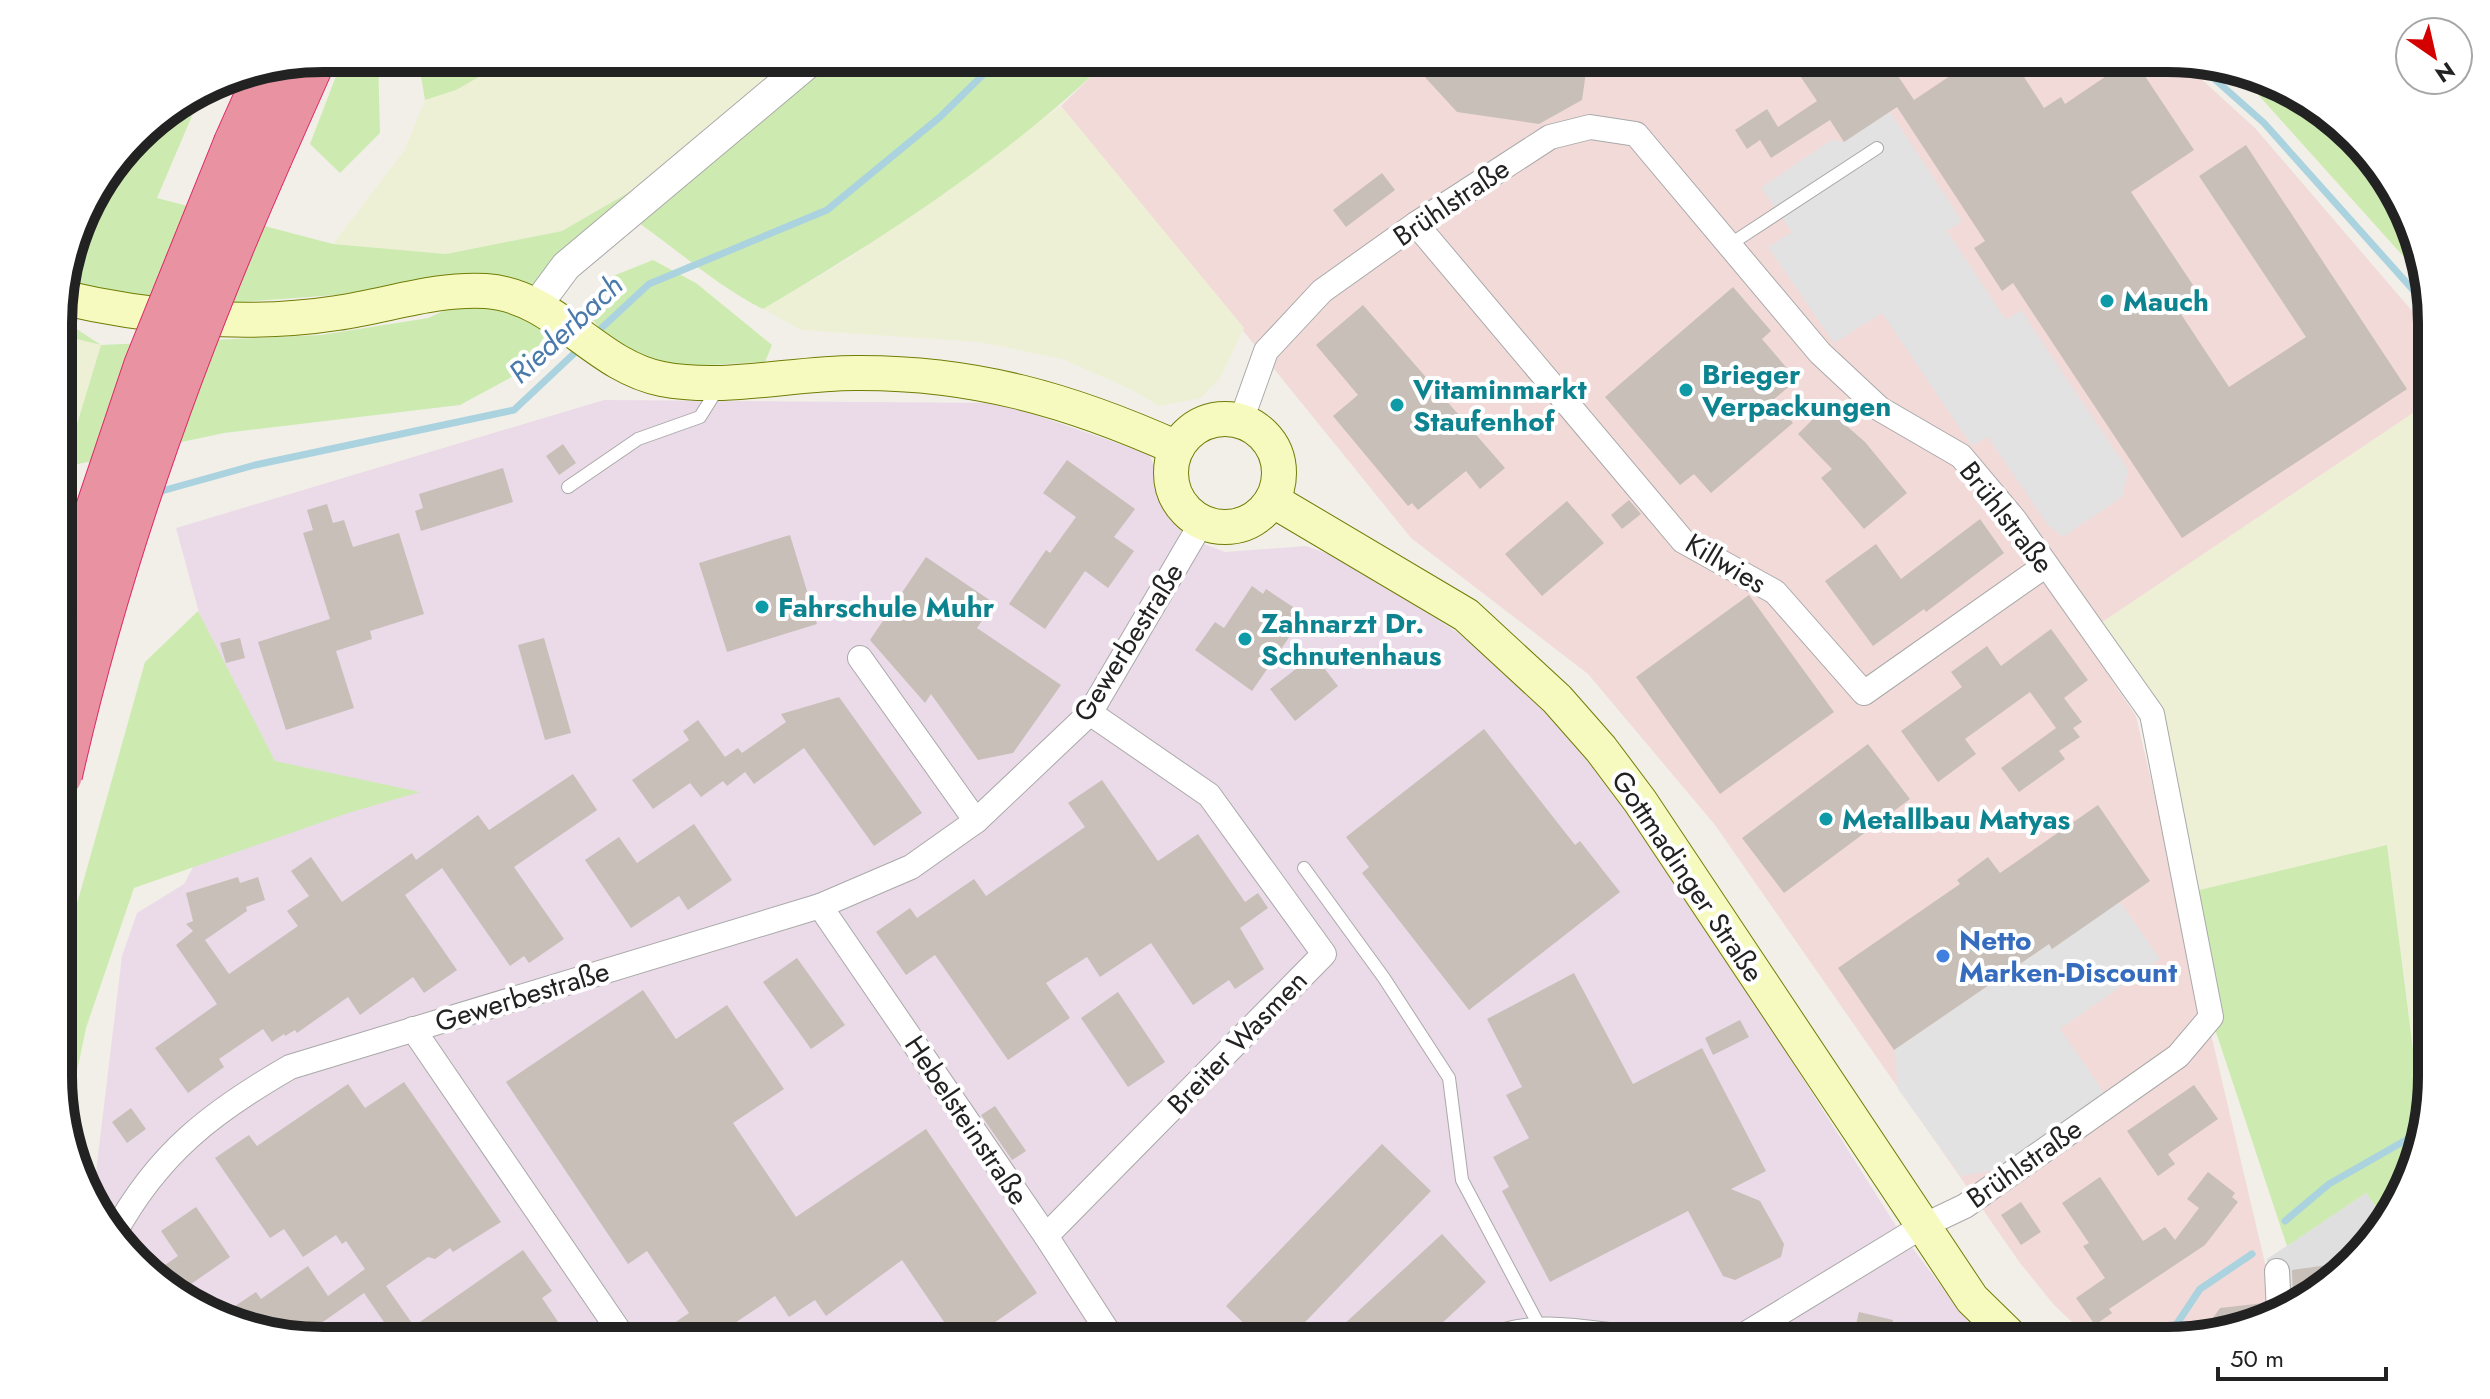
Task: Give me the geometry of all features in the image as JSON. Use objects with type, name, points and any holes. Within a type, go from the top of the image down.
[{"type":"highway","points":[[72,586],[146,366],[253,150],[304,73]]},
{"type":"highway","points":[[72,727],[138,492],[205,312],[253,150],[267,79]]},
{"type":"main road","points":[[73,299],[134,310],[242,320],[338,313],[459,291],[488,291],[537,305],[626,367],[658,378],[688,383],[853,373],[967,380],[1041,395],[1081,407],[1177,448]]},
{"type":"main road","points":[[1223,419],[1241,421],[1256,428],[1276,453],[1279,469],[1272,500],[1260,515],[1244,524],[1225,528],[1202,522],[1178,502],[1171,484],[1171,465],[1177,448],[1188,433],[1204,423],[1223,419]]},
{"type":"main road","name":"Gottmadinger Straße","points":[[1272,500],[1466,615],[1557,699],[1640,801],[1921,1227],[1972,1299],[2000,1326]]},
{"type":"street","points":[[537,305],[566,266],[796,73]]},
{"type":"street","name":"Brühlstraße","points":[[1241,421],[1266,351],[1322,291],[1416,224],[1550,137],[1590,127],[1636,134],[1820,353],[1880,409],[1961,456],[2046,565],[2152,714],[2211,1017],[2178,1056],[1965,1206],[1921,1227]]},
{"type":"street","name":"Killwies","points":[[1416,224],[1683,541],[1775,592],[1864,693],[2046,565]]},
{"type":"street","name":"Gewerbestraße","points":[[120,1223],[134,1198],[184,1142],[228,1103],[290,1067],[820,906],[911,867],[976,821],[1090,713],[1202,522]]},
{"type":"street","points":[[860,658],[976,821]]},
{"type":"street","name":"Breiter Wasmen","points":[[1046,1236],[1324,954],[1209,795],[1090,713]]},
{"type":"street","name":"Hebelsteinstraße","points":[[820,906],[1046,1236],[1101,1327]]},
{"type":"street","points":[[413,1029],[616,1327]]},
{"type":"street","points":[[1758,1326],[1921,1227]]},
{"type":"street","points":[[2277,1271],[2278,1301]]},
{"type":"lane","points":[[1729,245],[1877,148]]},
{"type":"lane","points":[[568,487],[638,439],[700,417],[711,404],[721,382]]},
{"type":"lane","points":[[1304,868],[1384,978],[1449,1078],[1462,1180],[1540,1326]]},
{"type":"shaded area","points":[[2167,72],[2195,74],[2255,128],[2417,317],[2417,410],[2082,636],[2136,716],[2269,1280],[2270,1304],[2216,1322],[2183,1326],[2076,1326],[2054,1305],[2020,1263],[1715,825],[1588,674],[1411,538],[1061,106],[1095,73]]},
{"type":"shaded area","points":[[1890,112],[1962,221],[1947,231],[2006,320],[2021,310],[2128,470],[2122,497],[2063,537],[2047,524],[1988,437],[1972,446],[1882,313],[1834,343],[1768,247],[1792,232],[1761,188],[1831,140],[1844,142]]},
{"type":"shaded area","points":[[604,400],[1001,403],[1149,454],[1183,536],[1225,552],[1306,546],[1356,564],[1458,633],[1539,701],[1638,817],[1896,1226],[1959,1310],[1976,1326],[323,1327],[290,1325],[227,1308],[184,1285],[158,1265],[114,1215],[95,1180],[122,956],[137,913],[184,884],[243,774],[176,528]]},
{"type":"shaded area","points":[[2120,902],[2160,959],[2060,1029],[2105,1094],[1997,1170],[1961,1176],[1898,1089],[1894,1050],[2049,944],[2052,948]]},
{"type":"shaded area","points":[[2366,1193],[2378,1211],[2366,1229],[2320,1275],[2270,1304],[2267,1259]]},
{"type":"green space","points":[[337,73],[378,73],[380,133],[340,173],[310,144]]},
{"type":"green space","points":[[420,73],[486,73],[456,90],[425,100]]},
{"type":"green space","points":[[486,73],[797,73],[716,142],[562,231],[446,254],[333,244],[404,151],[425,100],[456,90]]},
{"type":"green space","points":[[797,73],[1095,73],[1031,128],[944,194],[763,309],[727,288],[627,215],[554,279],[558,318],[519,373],[460,405],[224,433],[72,465],[72,441],[101,345],[321,335],[428,318],[486,292],[428,281],[336,295],[134,310],[74,293],[85,242],[114,184],[158,134],[196,107],[157,198],[333,244],[446,254],[562,231],[716,142]]},
{"type":"green space","points":[[2251,87],[2306,114],[2356,158],[2392,212],[2411,264]]},
{"type":"green space","points":[[1061,106],[1244,328],[1220,378],[1201,398],[1159,406],[1132,390],[1062,359],[979,342],[801,330],[763,309],[848,259]]},
{"type":"green space","points":[[653,260],[696,283],[772,345],[765,362],[670,367],[611,344],[585,309],[608,278]]},
{"type":"green space","points":[[72,326],[101,345],[72,338]]},
{"type":"green space","points":[[72,338],[101,345],[72,441]]},
{"type":"green space","points":[[2417,410],[2417,1074],[2387,845],[2187,893],[2152,714],[2092,629]]},
{"type":"green space","points":[[198,611],[275,761],[420,792],[348,813],[134,888],[86,1028],[73,1091],[72,921],[145,662]]},
{"type":"green space","points":[[2387,845],[2417,1092],[2409,1141],[2399,1172],[2378,1211],[2366,1193],[2287,1246],[2211,1017],[2187,893]]},
{"type":"building","points":[[1586,72],[1582,100],[1539,124],[1457,112],[1422,74]]},
{"type":"building","name":"Mauch","points":[[1798,72],[1895,72],[1914,100],[1956,72],[2021,72],[2044,108],[2061,97],[2065,104],[2112,72],[2142,72],[2194,150],[2131,192],[2199,294],[2177,308],[2229,387],[2306,337],[2199,176],[2246,145],[2407,389],[2182,538],[2013,283],[2002,291],[1974,248],[1985,241],[1897,107],[1844,142],[1830,120],[1771,158],[1760,140],[1747,149],[1735,130],[1767,109],[1778,127],[1817,101]]},
{"type":"building","points":[[1382,173],[1395,190],[1346,227],[1333,210]]},
{"type":"building","name":"Brieger Verpackungen","points":[[1733,287],[1771,331],[1762,339],[1797,380],[1773,400],[1793,423],[1711,493],[1694,474],[1680,485],[1605,397]]},
{"type":"building","name":"Vitaminmarkt Staufenhof","points":[[1363,305],[1505,468],[1480,489],[1466,471],[1418,510],[1412,503],[1408,506],[1333,416],[1358,395],[1316,345]]},
{"type":"building","points":[[1825,407],[1865,442],[1907,493],[1864,529],[1821,478],[1832,469],[1798,434]]},
{"type":"building","points":[[563,444],[576,463],[559,475],[546,456]]},
{"type":"building","points":[[1067,460],[1135,509],[1114,537],[1134,551],[1108,588],[1085,571],[1045,629],[1009,604],[1046,550],[1050,553],[1076,517],[1043,493]]},
{"type":"building","points":[[503,468],[513,502],[421,531],[415,511],[423,508],[419,494]]},
{"type":"building","points":[[1629,500],[1641,514],[1622,529],[1611,515]]},
{"type":"building","points":[[1567,501],[1604,543],[1542,596],[1505,554]]},
{"type":"building","points":[[327,504],[333,523],[344,520],[353,547],[399,533],[424,614],[370,631],[372,639],[336,651],[354,708],[286,730],[258,642],[330,619],[303,533],[313,530],[307,510]]},
{"type":"building","points":[[1980,519],[2004,553],[1926,612],[1924,609],[1873,646],[1825,581],[1876,544],[1901,579]]},
{"type":"building","name":"Fahrschule Muhr","points":[[790,535],[817,624],[727,652],[699,563]]},
{"type":"building","points":[[926,557],[994,603],[977,628],[1061,685],[1013,753],[978,760],[931,694],[925,703],[870,640]]},
{"type":"building","name":"Zahnarzt Dr. Schnutenhaus","points":[[1252,586],[1263,594],[1266,589],[1293,607],[1290,612],[1301,620],[1252,691],[1195,650],[1215,622],[1224,628]]},
{"type":"building","points":[[1749,595],[1834,712],[1720,794],[1636,677]]},
{"type":"building","points":[[2051,629],[2088,680],[2064,698],[2082,722],[2073,728],[2080,737],[2059,751],[2065,759],[2019,792],[2001,768],[2056,728],[2030,692],[1965,739],[1976,754],[1938,782],[1901,731],[1962,687],[1951,672],[1987,646],[2001,666]]},
{"type":"building","points":[[240,638],[245,658],[226,663],[220,643]]},
{"type":"building","points":[[544,638],[571,733],[545,740],[518,645]]},
{"type":"building","points":[[1314,655],[1338,686],[1295,721],[1270,689]]},
{"type":"building","points":[[839,697],[922,813],[874,846],[804,748],[754,784],[745,772],[727,786],[723,781],[701,797],[690,783],[653,809],[632,780],[689,740],[683,731],[698,720],[725,757],[738,748],[742,753],[786,722],[781,714]]},
{"type":"building","points":[[1484,729],[1575,845],[1580,841],[1620,892],[1469,1010],[1362,873],[1369,867],[1346,837]]},
{"type":"building","name":"Metallbau Matyas","points":[[1868,744],[1910,799],[1784,893],[1742,838]]},
{"type":"building","points":[[573,774],[597,810],[514,867],[564,939],[529,963],[524,956],[510,966],[442,868],[405,895],[457,970],[424,993],[413,977],[360,1015],[348,997],[297,1033],[295,1030],[272,1042],[263,1029],[219,1059],[224,1067],[188,1093],[155,1048],[217,1004],[176,945],[193,931],[186,924],[193,921],[186,893],[238,877],[240,883],[258,877],[265,900],[246,907],[247,911],[205,940],[229,974],[298,926],[287,911],[309,896],[291,871],[311,857],[342,902],[412,853],[416,860],[478,815],[489,830]]},
{"type":"building","points":[[1102,780],[1158,861],[1198,834],[1245,902],[1258,893],[1268,908],[1240,928],[1264,969],[1235,989],[1229,980],[1193,1005],[1151,943],[1100,977],[1087,957],[1046,983],[1070,1018],[1008,1060],[935,955],[906,975],[876,932],[910,908],[917,918],[974,879],[986,896],[1085,827],[1068,803]]},
{"type":"building","name":"Netto Marken-Discount","points":[[2098,805],[2150,881],[2052,949],[2049,944],[1894,1050],[1838,968],[1960,884],[1957,880],[1988,857],[2000,873]]},
{"type":"building","points":[[694,824],[732,880],[688,910],[679,896],[631,928],[585,860],[619,837],[637,863]]},
{"type":"building","points":[[797,958],[845,1025],[811,1049],[763,982]]},
{"type":"building","points":[[1574,973],[1633,1084],[1702,1048],[1766,1171],[1731,1189],[1760,1201],[1784,1244],[1781,1257],[1735,1280],[1723,1276],[1688,1211],[1550,1282],[1502,1191],[1509,1187],[1493,1157],[1529,1138],[1506,1095],[1522,1087],[1487,1019]]},
{"type":"building","points":[[643,990],[676,1039],[727,1005],[784,1089],[733,1123],[796,1217],[926,1129],[1037,1293],[989,1327],[947,1327],[902,1260],[826,1316],[815,1300],[789,1317],[775,1296],[729,1327],[668,1327],[689,1313],[647,1251],[628,1264],[506,1082]]},
{"type":"building","points":[[1118,992],[1165,1062],[1128,1087],[1081,1018]]},
{"type":"building","points":[[1740,1020],[1749,1037],[1713,1055],[1705,1038]]},
{"type":"building","points":[[404,1082],[501,1222],[453,1252],[450,1248],[435,1259],[428,1257],[386,1286],[414,1326],[523,1250],[552,1291],[542,1298],[561,1327],[383,1327],[386,1325],[364,1293],[316,1327],[290,1325],[230,1309],[256,1292],[261,1299],[308,1266],[328,1296],[365,1269],[346,1241],[342,1244],[336,1235],[303,1257],[284,1229],[270,1238],[215,1158],[249,1135],[257,1146],[348,1084],[365,1108]]},
{"type":"building","points":[[2194,1085],[2218,1119],[2168,1154],[2175,1164],[2158,1176],[2127,1131]]},
{"type":"building","points":[[995,1106],[1026,1151],[1012,1160],[981,1115]]},
{"type":"building","points":[[131,1108],[146,1129],[127,1143],[112,1122]]},
{"type":"building","points":[[1382,1144],[1431,1191],[1301,1326],[1247,1327],[1226,1306]]},
{"type":"building","points":[[2208,1172],[2235,1193],[2232,1197],[2238,1202],[2205,1245],[2109,1309],[2112,1313],[2095,1325],[2076,1298],[2105,1278],[2083,1246],[2089,1243],[2062,1203],[2100,1177],[2143,1241],[2165,1227],[2175,1240],[2199,1208],[2187,1199]]},
{"type":"building","points":[[2021,1202],[2041,1232],[2021,1245],[2001,1215]]},
{"type":"building","points":[[196,1207],[230,1257],[187,1287],[161,1268],[178,1256],[161,1231]]},
{"type":"building","points":[[1442,1234],[1486,1282],[1439,1326],[1342,1326]]},
{"type":"building","points":[[2331,1264],[2293,1292],[2292,1270]]},
{"type":"building","points":[[2264,1303],[2264,1307],[2210,1323],[2220,1308]]},
{"type":"building","points":[[1859,1312],[1893,1320],[1892,1326],[1856,1326]]},
{"type":"waterway","name":"Riederbach","points":[[594,335],[649,284],[827,210],[940,117],[985,73]]},
{"type":"waterway","points":[[2212,77],[2264,123],[2415,292]]},
{"type":"waterway","name":"Riederbach","points":[[158,492],[255,465],[514,410],[582,346]]},
{"type":"waterway","name":"Riederbach","points":[[72,521],[78,519]]},
{"type":"waterway","points":[[2285,1221],[2329,1184],[2410,1138]]},
{"type":"waterway","points":[[2175,1326],[2200,1289],[2252,1254]]},
{"type":"place","name":"Mauch","points":[[2107,301]]},
{"type":"place","name":"Brieger Verpackungen","points":[[1686,390]]},
{"type":"place","name":"Vitaminmarkt Staufenhof","points":[[1397,405]]},
{"type":"place","name":"Fahrschule Muhr","points":[[762,607]]},
{"type":"place","name":"Zahnarzt Dr. Schnutenhaus","points":[[1245,639]]},
{"type":"place","name":"Metallbau Matyas","points":[[1826,819]]},
{"type":"place","name":"Netto Marken-Discount","points":[[1943,956]]}]
